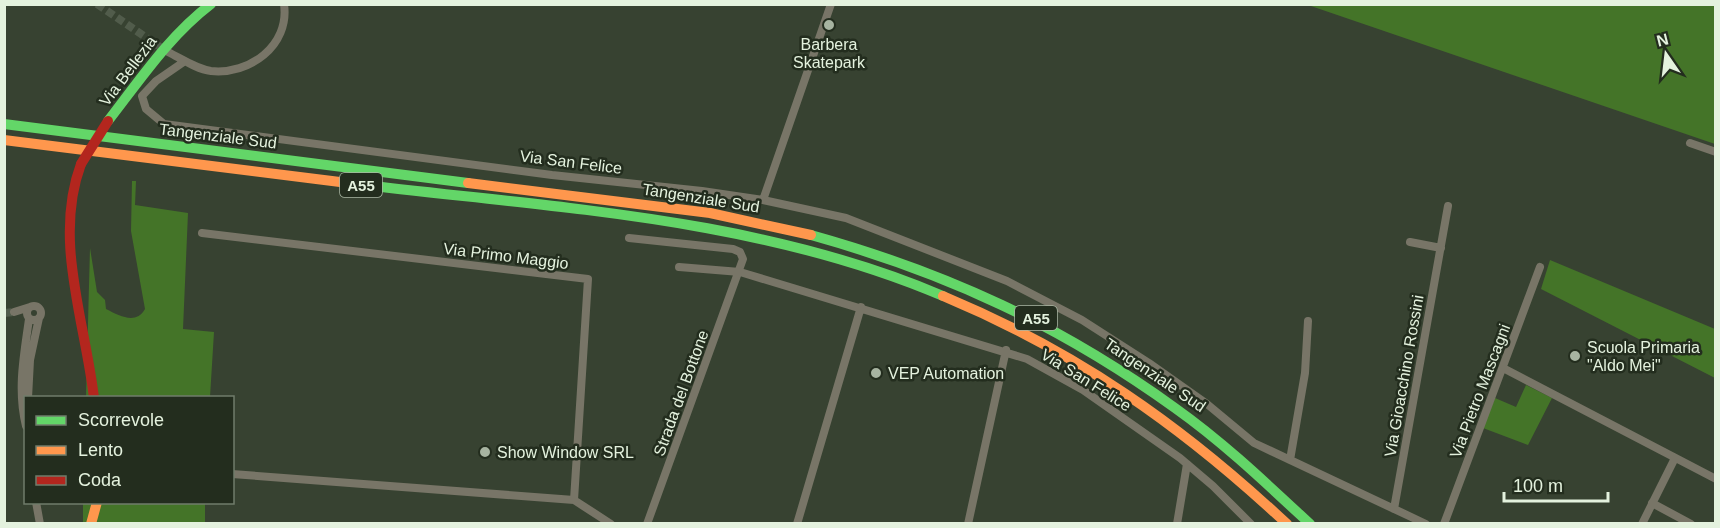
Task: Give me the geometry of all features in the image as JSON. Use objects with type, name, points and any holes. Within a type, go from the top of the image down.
[{"type":"main road","name":"Via Bellezia","points":[[94,396],[92,369],[67,218],[69,192],[81,164],[108,122],[170,41],[189,21],[211,4]]},
{"type":"main road","name":"Tangenziale Sud","points":[[4,124],[701,211],[789,227],[852,244],[983,293],[1049,325],[1115,364],[1223,442],[1310,524]]},
{"type":"main road","name":"Tangenziale Sud","points":[[4,140],[718,230],[844,259],[949,296],[1006,322],[1077,361],[1133,396],[1185,434],[1262,498],[1287,524]]},
{"type":"main road","points":[[90,504],[91,524]]},
{"type":"main road","points":[[91,524],[96,504]]},
{"type":"street","points":[[168,52],[201,68],[218,71],[236,69],[253,63],[268,51],[280,36],[286,13],[284,4]]},
{"type":"street","points":[[763,200],[831,4]]},
{"type":"street","name":"Via San Felice","points":[[185,61],[156,81],[142,96],[146,109],[164,124],[763,200],[846,218],[1007,281],[1116,341],[1207,404],[1254,443],[1426,524]]},
{"type":"street","points":[[1690,143],[1716,152]]},
{"type":"street","name":"Via Gioacchino Rossini","points":[[1394,509],[1448,207]]},
{"type":"street","name":"Via Primo Maggio","points":[[202,233],[588,279],[574,500]]},
{"type":"street","points":[[629,238],[738,250],[743,259],[740,272],[679,267]]},
{"type":"street","points":[[1410,242],[1441,248]]},
{"type":"street","name":"Via Pietro Mascagni","points":[[1444,524],[1540,267]]},
{"type":"street","name":"Via San Felice","points":[[740,272],[1006,350],[1049,369],[1083,390],[1187,464],[1251,524]]},
{"type":"street","name":"Strada del Bottone","points":[[647,524],[740,272]]},
{"type":"street","points":[[28,396],[30,360],[39,318],[40,309],[31,306],[14,312],[29,319],[39,318]]},
{"type":"street","points":[[24,416],[21,401],[29,319],[26,311],[31,306]]},
{"type":"street","points":[[797,524],[861,307]]},
{"type":"street","points":[[1290,460],[1304,385],[1308,321]]},
{"type":"street","points":[[968,524],[1006,350]]},
{"type":"street","points":[[1503,368],[1716,479]]},
{"type":"street","points":[[1642,524],[1675,458]]},
{"type":"street","points":[[1177,524],[1187,464]]},
{"type":"street","points":[[234,474],[574,500],[611,524]]},
{"type":"street","points":[[1652,503],[1691,524]]},
{"type":"street","points":[[36,504],[40,524]]},
{"type":"green space","points":[[1308,5],[1715,5],[1715,144]]},
{"type":"green space","points":[[132,181],[136,181],[135,205],[188,213],[183,329],[214,332],[210,396],[86,396],[90,248],[97,292],[105,300],[106,309],[127,318],[137,317],[145,309],[131,231]]},
{"type":"green space","points":[[1550,260],[1715,329],[1715,378],[1541,289]]},
{"type":"green space","points":[[1526,385],[1552,398],[1528,445],[1483,428],[1495,398],[1516,407]]},
{"type":"green space","points":[[83,504],[205,504],[205,523],[83,524]]},
{"type":"tunnel","points":[[97,4],[166,51]]},
{"type":"tunnel","points":[[4,313],[14,312]]},
{"type":"traffic: fast","points":[[108,121],[168,44],[211,4]]},
{"type":"traffic: fast","points":[[4,124],[468,183]]},
{"type":"traffic: fast","points":[[356,184],[580,209],[728,232],[873,269],[943,296]]},
{"type":"traffic: fast","points":[[811,235],[909,266],[956,285],[1001,305],[1089,351],[1193,421],[1310,524]]},
{"type":"traffic: slow","points":[[4,140],[356,184]]},
{"type":"traffic: slow","points":[[468,183],[710,213],[811,235]]},
{"type":"traffic: slow","points":[[943,296],[1038,341],[1126,394],[1207,454],[1287,524]]},
{"type":"traffic: slow","points":[[91,524],[96,504]]},
{"type":"traffic: jam","points":[[81,164],[108,121]]},
{"type":"traffic: jam","points":[[81,164],[73,192],[70,251],[94,396]]},
{"type":"place","name":"Barbera Skatepark","points":[[829,25]]},
{"type":"place","name":"Scuola Primaria \"Aldo Mei\"","points":[[1575,356]]},
{"type":"place","name":"VEP Automation","points":[[876,373]]},
{"type":"place","name":"Show Window SRL","points":[[485,452]]}]
